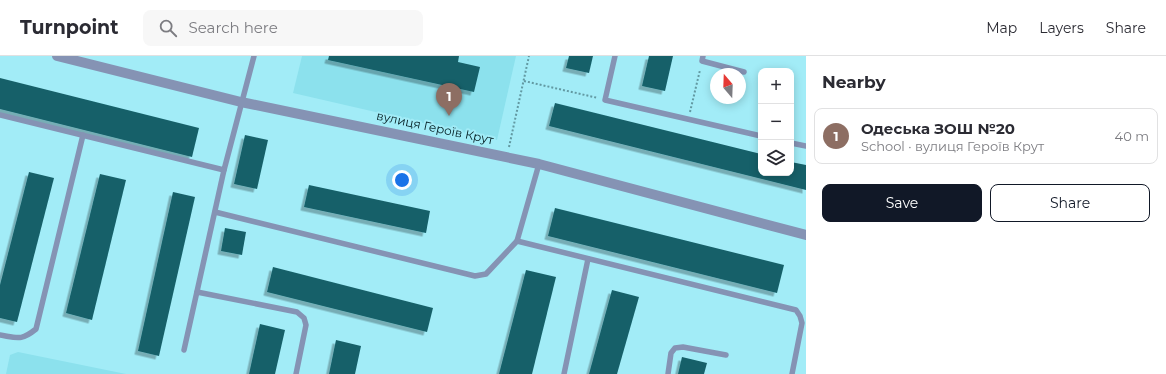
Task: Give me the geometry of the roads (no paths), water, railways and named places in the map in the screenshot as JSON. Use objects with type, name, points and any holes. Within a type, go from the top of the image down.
[{"type":"street","name":"вулиця Героїв Крут","points":[[57,56],[241,102],[507,156],[806,235]]},
{"type":"lane","points":[[184,350],[224,170],[254,56]]},
{"type":"lane","points":[[615,56],[605,100],[758,135]]},
{"type":"lane","points":[[702,58],[732,68]]},
{"type":"lane","points":[[0,115],[224,170]]},
{"type":"lane","points":[[0,335],[19,339],[29,335],[36,329],[83,135]]},
{"type":"lane","points":[[794,144],[806,146]]},
{"type":"lane","points":[[215,212],[475,276],[486,274],[517,241],[539,164]]},
{"type":"lane","points":[[517,241],[796,310],[802,323],[792,374]]},
{"type":"lane","points":[[564,374],[588,259]]},
{"type":"lane","points":[[197,292],[297,312],[304,318],[306,326],[296,374]]},
{"type":"lane","points":[[668,374],[671,353],[675,348],[683,347],[726,355]]},
{"type":"place","name":"Одеська ЗОШ №20","points":[[449,116]]}]
